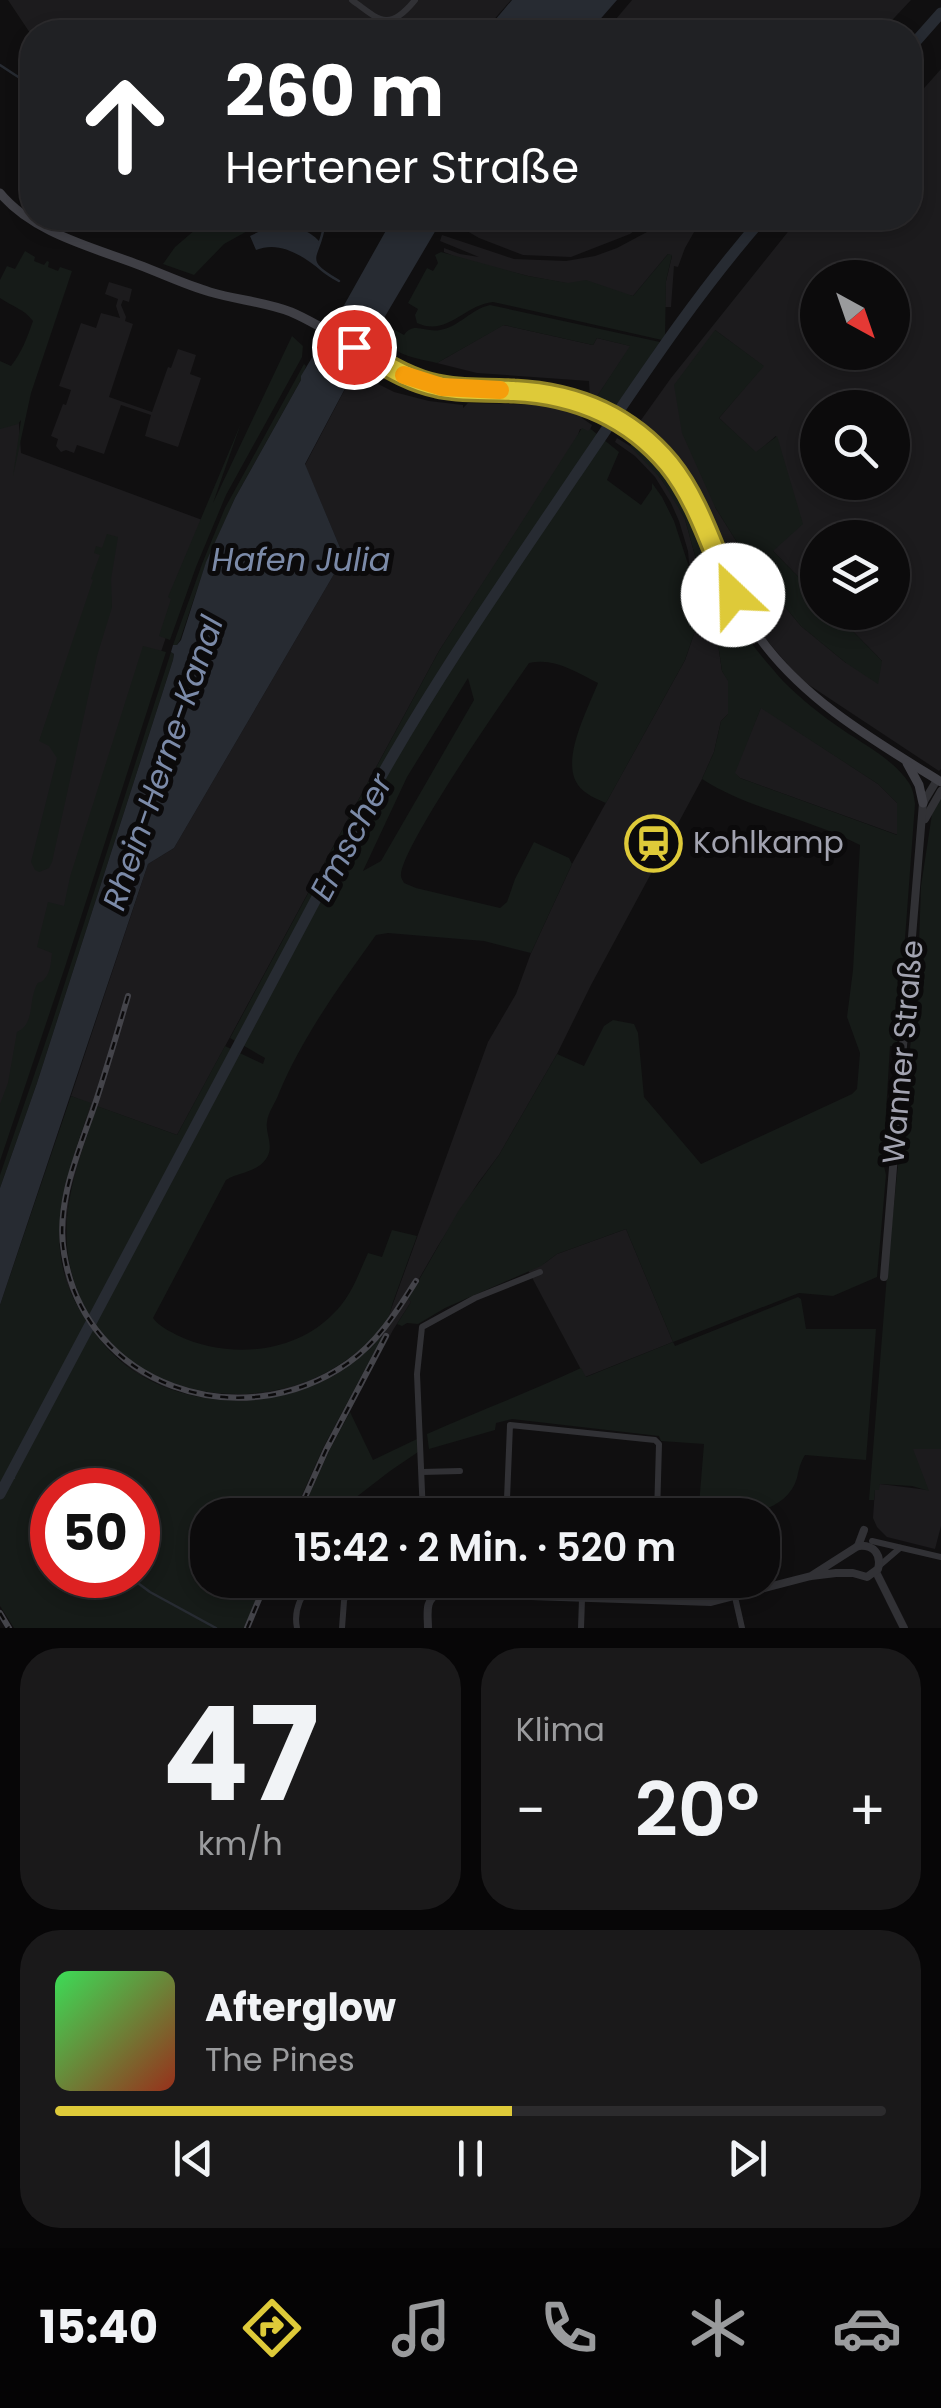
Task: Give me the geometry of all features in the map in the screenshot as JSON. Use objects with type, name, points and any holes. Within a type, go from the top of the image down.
[{"type":"main road","points":[[0,193],[20,212]]},
{"type":"main road","points":[[49,230],[210,292],[281,309],[400,373],[442,387],[549,394],[596,408],[626,425],[650,444],[677,476],[733,595],[777,660],[827,708],[940,782]]},
{"type":"main road","points":[[906,760],[923,803]]},
{"type":"street","points":[[352,0],[377,20]]},
{"type":"street","points":[[392,20],[400,17],[415,0]]},
{"type":"street","name":"Wanner Straße","points":[[884,1277],[923,803],[940,782]]},
{"type":"street","name":"Wanner Straße","points":[[921,828],[940,782]]},
{"type":"street","points":[[422,1498],[417,1374],[422,1327],[475,1298],[540,1272]]},
{"type":"street","points":[[507,1498],[510,1426],[657,1441],[657,1498]]},
{"type":"street","points":[[421,1472],[460,1472]]},
{"type":"street","points":[[864,1530],[879,1556],[877,1569],[904,1628]]},
{"type":"street","points":[[853,1573],[848,1560],[864,1530]]},
{"type":"street","points":[[811,1576],[866,1546],[901,1547],[941,1557]]},
{"type":"street","points":[[780,1585],[836,1573],[867,1577],[901,1547]]},
{"type":"street","points":[[297,1628],[302,1598]]},
{"type":"street","points":[[342,1628],[345,1598]]},
{"type":"street","points":[[428,1628],[428,1606],[433,1598]]},
{"type":"street","points":[[581,1628],[582,1598],[711,1602],[731,1598]]},
{"type":"street","points":[[736,1598],[742,1628]]},
{"type":"shaded area","points":[[8,0],[511,0],[494,20],[21,20]]},
{"type":"shaded area","points":[[632,0],[911,0],[892,20],[615,20]]},
{"type":"shaded area","points":[[941,69],[939,771],[800,679],[764,637],[733,585],[695,494],[641,420],[789,230],[922,230],[922,90]],"holes":[[[715,330],[763,366],[719,418],[756,453],[776,436],[773,551],[800,579],[800,520],[910,520],[910,630],[852,630],[882,661],[846,663],[806,630],[800,630],[800,625],[755,571],[715,507]]]},
{"type":"shaded area","points":[[195,230],[249,230],[224,244],[194,275],[163,264]]},
{"type":"shaded area","points":[[465,230],[636,230],[571,257],[523,255]]},
{"type":"shaded area","points":[[695,230],[678,267],[674,266],[671,307],[665,307],[672,256],[668,254],[633,296],[461,259],[444,252],[444,248],[479,257],[440,241],[442,235],[514,259],[566,261],[595,256],[647,232]]},
{"type":"shaded area","points":[[25,251],[35,257],[34,261],[44,265],[49,262],[48,267],[72,271],[31,393],[13,476],[21,420],[0,429],[0,361],[11,366],[33,321],[0,298],[0,280],[7,266],[15,269]]},
{"type":"shaded area","points":[[441,252],[528,276],[568,283],[586,280],[633,296],[668,254],[672,255],[666,281],[665,337],[662,340],[493,302],[437,326],[417,323],[418,309],[408,303],[427,268],[433,271],[438,263],[435,255]]},
{"type":"shaded area","points":[[109,282],[132,289],[129,302],[123,300],[121,305],[125,321],[133,324],[109,397],[152,412],[178,349],[196,355],[190,374],[201,378],[178,447],[145,436],[151,415],[121,405],[104,454],[77,445],[74,453],[61,452],[56,446],[58,439],[51,436],[71,390],[59,386],[81,323],[96,328],[101,313],[120,318],[118,299],[105,294]]},
{"type":"shaded area","points":[[490,305],[660,342],[613,410],[594,401],[630,346],[597,338],[593,345],[504,325],[437,363],[403,354],[391,345],[393,329],[404,335],[416,328],[440,330]]},
{"type":"shaded area","points":[[503,325],[593,345],[597,338],[631,346],[594,401],[590,399],[589,381],[477,373],[437,363]]},
{"type":"shaded area","points":[[715,330],[764,366],[719,418],[756,452],[777,436],[802,520],[800,527],[773,551],[800,579],[800,625],[755,571],[715,507],[682,433],[674,385]]},
{"type":"shaded area","points":[[292,336],[303,346],[302,357],[226,495],[170,640],[159,636],[171,599],[168,597],[241,423],[213,503]]},
{"type":"shaded area","points":[[304,364],[301,380],[235,498],[206,563],[180,640],[173,645],[225,508]]},
{"type":"shaded area","points":[[354,372],[394,392],[429,401],[463,408],[468,403],[546,405],[581,413],[592,425],[589,432],[580,429],[439,651],[177,1135],[96,1106],[70,1192],[65,1234],[73,1280],[84,1307],[80,1310],[66,1283],[58,1231],[64,1190],[90,1104],[71,1096],[148,864],[174,848],[344,557],[305,465]]},
{"type":"shaded area","points":[[17,398],[21,453],[205,521],[0,1131],[0,409]]},
{"type":"shaded area","points":[[582,428],[592,430],[619,452],[607,480],[641,505],[652,483],[674,521],[689,567],[695,631],[685,660],[606,803],[578,785],[572,762],[578,734],[598,683],[556,664],[529,663],[456,771],[417,836],[401,876],[404,883],[416,888],[500,908],[507,902],[534,842],[569,858],[572,864],[531,953],[484,941],[376,935],[299,1051],[268,1118],[270,1149],[266,1159],[252,1170],[226,1180],[153,1318],[179,1336],[218,1348],[260,1349],[280,1345],[317,1327],[339,1307],[368,1253],[382,1257],[392,1230],[417,1236],[386,1324],[358,1351],[329,1371],[296,1385],[261,1393],[225,1394],[157,1377],[127,1358],[101,1333],[98,1337],[145,1378],[175,1391],[238,1400],[270,1398],[329,1378],[383,1336],[301,1498],[190,1498],[190,1598],[257,1598],[244,1628],[14,1628],[0,1606],[0,1305],[71,1096],[91,1103],[66,1183],[59,1236],[69,1288],[83,1315],[86,1310],[68,1257],[66,1232],[73,1183],[97,1106],[177,1135],[225,1046],[263,1064],[265,1058],[230,1038],[439,651]],"holes":[[[468,678],[474,700],[381,861],[363,871],[407,777]]]},
{"type":"shaded area","points":[[617,438],[630,446],[651,465],[685,519],[717,637],[722,671],[728,680],[728,714],[721,721],[702,779],[557,1054],[499,1155],[438,1246],[308,1498],[301,1498],[382,1336],[350,1366],[327,1379],[280,1396],[251,1400],[215,1399],[167,1388],[138,1374],[98,1338],[102,1334],[142,1370],[170,1383],[215,1394],[250,1394],[278,1390],[326,1373],[347,1360],[386,1323],[488,1042],[516,994],[572,864],[685,660],[695,631],[688,551],[679,521],[655,477],[615,442]]},
{"type":"shaded area","points":[[634,441],[669,482],[736,620],[764,659],[812,707],[895,767],[912,790],[915,804],[897,1046],[890,1046],[883,1162],[886,1175],[877,1277],[833,1296],[799,1293],[673,1342],[626,1229],[557,1254],[541,1266],[418,1324],[402,1326],[397,1324],[411,1302],[408,1299],[557,1054],[584,1066],[604,1026],[613,1020],[634,1024],[644,1097],[701,1164],[857,1089],[860,1053],[847,1017],[860,845],[740,799],[702,779],[721,721],[728,714],[728,681],[722,671],[717,637],[685,519],[662,480],[630,446]],"holes":[[[761,708],[878,784],[897,803],[897,835],[735,773]]]},
{"type":"shaded area","points":[[107,534],[118,537],[111,579],[112,607],[97,656],[52,862],[39,872],[31,862],[57,758],[49,746],[39,741],[93,580],[100,555],[94,553],[96,546],[102,548]]},
{"type":"shaded area","points":[[806,630],[852,630],[882,661],[878,684]]},
{"type":"shaded area","points":[[143,646],[166,652],[0,1161],[0,1104],[17,1032],[26,1024],[35,989],[50,965],[52,953],[37,947],[48,902],[64,906]]},
{"type":"shaded area","points":[[171,652],[173,660],[0,1188],[0,1175]]},
{"type":"shaded area","points":[[761,707],[878,784],[897,803],[898,835],[734,773]]},
{"type":"shaded area","points":[[941,798],[941,1449],[913,1449],[929,1491],[880,1484],[874,1500],[869,1500],[888,1262],[918,971],[921,886],[932,814]]},
{"type":"shaded area","points":[[626,1229],[673,1342],[585,1377],[528,1270],[557,1254]]},
{"type":"shaded area","points":[[798,1297],[806,1329],[876,1329],[866,1460],[805,1455],[792,1488],[780,1501],[780,1498],[700,1498],[704,1444],[661,1441],[659,1436],[512,1419],[496,1423],[495,1430],[429,1449],[427,1434],[581,1368],[586,1377]]},
{"type":"shaded area","points":[[350,1412],[373,1460],[417,1439],[418,1452],[355,1498],[308,1498]]},
{"type":"shaded area","points":[[912,1449],[941,1449],[941,1526],[935,1549],[887,1537],[873,1518],[875,1489],[880,1484],[928,1490]]},
{"type":"water","points":[[512,0],[617,0],[600,20],[495,20]]},
{"type":"water","points":[[263,230],[310,233],[320,242],[315,257],[322,271],[282,248],[256,250],[250,236]]},
{"type":"water","points":[[386,230],[436,230],[367,347],[305,464],[344,557],[174,848],[148,864],[0,1305],[0,1188],[173,660],[173,645],[181,640],[206,562],[235,498]]},
{"type":"waterway","name":"Emscher","points":[[922,34],[941,13]]},
{"type":"waterway","points":[[0,65],[20,78]]},
{"type":"waterway","points":[[323,230],[316,263],[339,281]]},
{"type":"waterway","name":"Emscher","points":[[0,1494],[405,735],[642,377],[753,230]]},
{"type":"waterway","name":"Emscher","points":[[10,1476],[14,1478]]},
{"type":"waterway","points":[[160,1597],[216,1628]]},
{"type":"railway","points":[[128,996],[71,1174],[63,1213],[64,1253],[78,1299],[102,1337],[135,1366],[174,1386],[217,1396],[261,1396],[306,1385],[359,1355],[378,1336],[416,1281]]},
{"type":"railway","points":[[305,1498],[386,1336]]},
{"type":"railway","points":[[247,1628],[260,1598]]},
{"type":"railway","points":[[0,1613],[9,1628]]},
{"type":"slow traffic","points":[[404,375],[442,387],[500,390]]},
{"type":"place","name":"Kohlkamp","points":[[654,843]]},
{"type":"route","points":[[354,347],[400,373],[430,384],[549,394],[610,414],[639,434],[669,464],[691,500],[733,595]]},
{"type":"water label","name":"Hafen Julia","points":[[301,560]]},
{"type":"water label","name":"Rhein-Herne-Kanal","points":[[163,763]]}]
